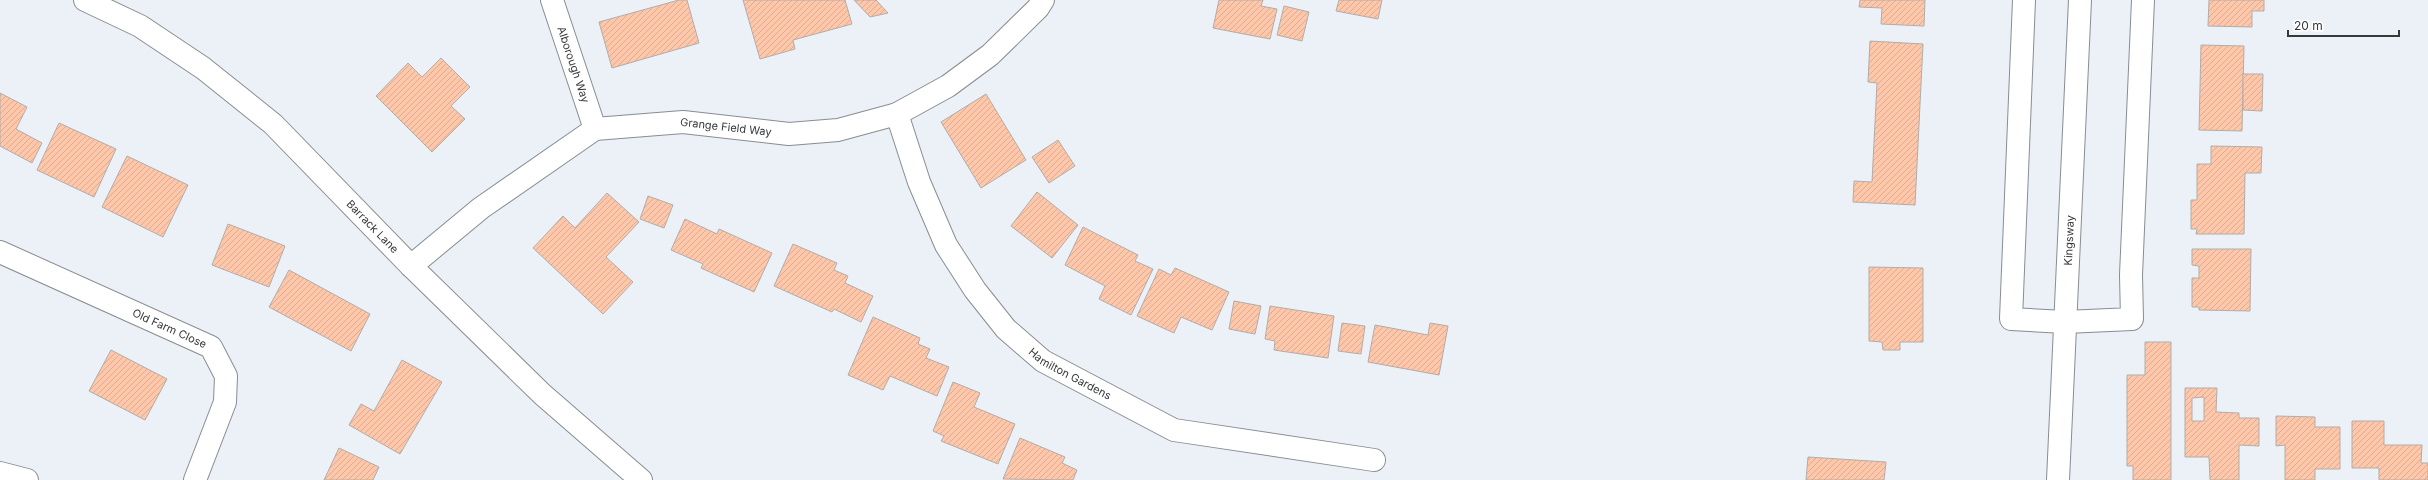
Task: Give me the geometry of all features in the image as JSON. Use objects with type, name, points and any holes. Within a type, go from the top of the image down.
[{"type":"street","name":"Barrack Lane","points":[[85,0],[140,26],[203,68],[273,124],[411,266],[542,394],[641,480]]},
{"type":"street","name":"Alborough Way","points":[[552,0],[595,129]]},
{"type":"street","name":"Grange Field Way","points":[[595,129],[683,122],[789,134],[838,130],[897,114],[948,86],[990,55],[1038,8],[1043,0]]},
{"type":"street","points":[[2024,0],[2011,319],[2065,322],[2132,319],[2131,275],[2143,0]]},
{"type":"street","name":"Kingsway","points":[[2058,480],[2080,0]]},
{"type":"street","name":"Hamilton Gardens","points":[[897,114],[920,182],[946,245],[975,290],[1006,329],[1043,361],[1174,430],[1374,460]]},
{"type":"street","points":[[411,266],[481,208],[595,129]]},
{"type":"street","name":"Old Farm Close","points":[[0,252],[211,347],[226,376],[225,402],[196,480]]},
{"type":"street","points":[[0,473],[27,480]]},
{"type":"building","points":[[679,0],[687,0],[699,43],[612,68],[599,22]]},
{"type":"building","points":[[743,0],[845,0],[852,24],[793,40],[795,49],[760,59]]},
{"type":"building","points":[[854,0],[876,0],[888,13],[870,17]]},
{"type":"building","points":[[1219,0],[1263,0],[1261,6],[1277,9],[1270,39],[1213,28]]},
{"type":"building","points":[[1339,0],[1382,0],[1378,19],[1336,11]]},
{"type":"building","points":[[1860,0],[1925,0],[1924,26],[1881,24],[1882,8],[1859,7]]},
{"type":"building","points":[[2209,0],[2264,0],[2264,11],[2252,11],[2252,27],[2208,26]]},
{"type":"building","points":[[1284,6],[1309,12],[1302,41],[1277,35]]},
{"type":"building","points":[[1870,41],[1923,44],[1915,205],[1853,202],[1854,181],[1872,182],[1877,83],[1868,82]]},
{"type":"building","points":[[2201,45],[2244,46],[2242,131],[2199,130]]},
{"type":"building","points":[[441,58],[470,87],[451,106],[465,119],[432,152],[376,96],[408,63],[422,77]]},
{"type":"building","points":[[2243,74],[2263,74],[2262,111],[2243,110]]},
{"type":"building","points":[[0,93],[27,107],[16,129],[42,143],[32,163],[0,146]]},
{"type":"building","points":[[986,94],[1026,160],[981,188],[941,122]]},
{"type":"building","points":[[59,123],[116,149],[94,197],[37,170]]},
{"type":"building","points":[[1058,140],[1075,166],[1049,183],[1032,157]]},
{"type":"building","points":[[2211,146],[2262,147],[2261,173],[2245,173],[2244,234],[2196,234],[2197,229],[2191,229],[2191,200],[2197,200],[2197,164],[2211,164]]},
{"type":"building","points":[[127,156],[188,185],[163,237],[102,207]]},
{"type":"building","points":[[1037,192],[1078,225],[1052,258],[1011,226]]},
{"type":"building","points":[[607,193],[639,222],[606,257],[633,282],[603,314],[533,248],[563,216],[575,228]]},
{"type":"building","points":[[648,196],[673,205],[664,228],[640,219]]},
{"type":"building","points":[[685,219],[717,234],[719,229],[772,253],[754,292],[701,268],[703,264],[671,250]]},
{"type":"building","points":[[228,224],[285,246],[269,287],[212,265]]},
{"type":"building","points":[[1083,227],[1138,255],[1135,261],[1153,269],[1131,315],[1099,299],[1105,286],[1065,265]]},
{"type":"building","points":[[793,244],[837,263],[834,270],[848,276],[845,283],[873,296],[861,322],[834,309],[832,312],[774,286]]},
{"type":"building","points":[[2192,249],[2251,249],[2250,311],[2199,310],[2199,307],[2192,307],[2192,278],[2199,278],[2199,266],[2192,265]]},
{"type":"building","points":[[1869,267],[1923,268],[1923,342],[1900,342],[1900,350],[1883,350],[1882,342],[1869,341]]},
{"type":"building","points":[[1175,268],[1229,292],[1212,330],[1181,317],[1174,333],[1137,316],[1159,269],[1171,275]]},
{"type":"building","points":[[289,270],[370,314],[351,351],[269,307]]},
{"type":"building","points":[[1234,301],[1261,306],[1255,334],[1229,329]]},
{"type":"building","points":[[1270,306],[1334,316],[1328,358],[1274,350],[1275,341],[1265,339]]},
{"type":"building","points":[[873,317],[920,338],[918,344],[930,349],[926,358],[949,367],[937,396],[890,376],[883,390],[848,375]]},
{"type":"building","points":[[1342,323],[1365,326],[1361,354],[1338,351]]},
{"type":"building","points":[[1430,323],[1448,326],[1439,375],[1368,362],[1375,325],[1428,335]]},
{"type":"building","points":[[2145,342],[2171,342],[2171,480],[2133,480],[2133,466],[2127,466],[2127,375],[2145,375]]},
{"type":"building","points":[[111,350],[167,379],[145,420],[89,391]]},
{"type":"building","points":[[402,360],[442,382],[400,454],[349,425],[361,404],[374,411]]},
{"type":"building","points":[[953,382],[980,393],[974,407],[1015,424],[998,464],[941,441],[944,436],[933,431]]},
{"type":"building","points":[[2185,388],[2217,388],[2216,412],[2239,413],[2239,418],[2259,418],[2259,446],[2239,445],[2239,480],[2210,480],[2209,457],[2185,457]],"holes":[[[2204,397],[2204,421],[2192,421],[2192,398]]]},
{"type":"building","points":[[2276,416],[2315,417],[2315,427],[2340,427],[2340,469],[2315,469],[2315,480],[2285,480],[2285,445],[2276,446]]},
{"type":"building","points":[[2352,421],[2384,421],[2384,445],[2422,445],[2421,463],[2428,463],[2428,480],[2379,480],[2379,468],[2352,468]]},
{"type":"building","points":[[1020,438],[1065,457],[1062,463],[1077,470],[1073,480],[1003,479]]},
{"type":"building","points":[[339,448],[379,467],[373,480],[324,480]]},
{"type":"building","points":[[1808,457],[1886,462],[1884,480],[1806,480]]}]
